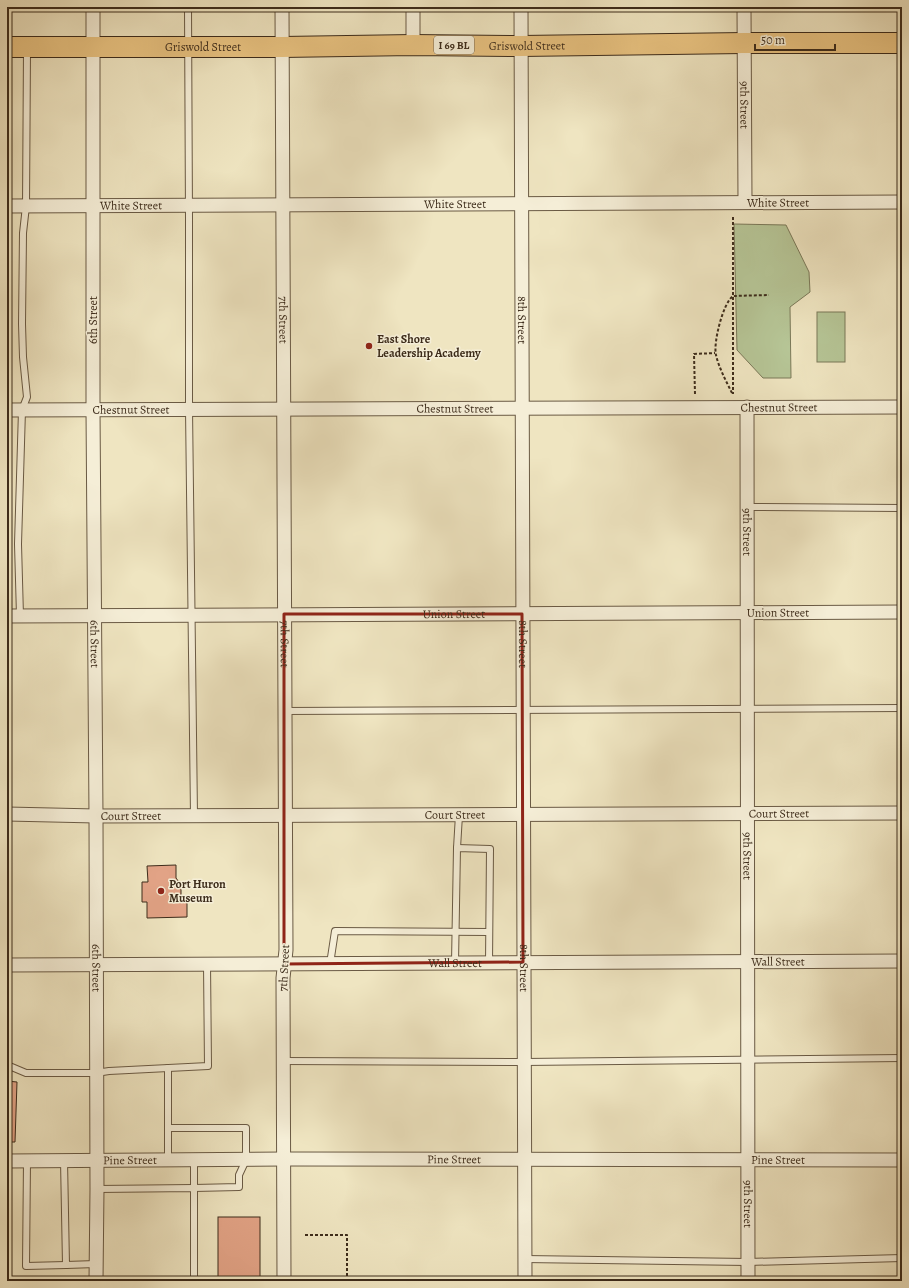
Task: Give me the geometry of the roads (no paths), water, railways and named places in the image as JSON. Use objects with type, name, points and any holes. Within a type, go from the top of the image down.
[{"type":"main road","name":"Griswold Street","points":[[7,47],[282,47],[413,45],[521,46],[744,43],[902,43]]},
{"type":"street","name":"6th Street","points":[[94,7],[93,410],[96,816],[96,1281]]},
{"type":"street","name":"7th Street","points":[[282,7],[284,815],[286,950],[283,978],[284,1281]]},
{"type":"street","points":[[413,7],[413,45]]},
{"type":"street","name":"8th Street","points":[[520,7],[525,1281]]},
{"type":"street","name":"9th Street","points":[[744,7],[745,202]]},
{"type":"street","name":"White Street","points":[[7,206],[902,202]]},
{"type":"street","name":"9th Street","points":[[747,407],[746,613],[748,813],[748,1281]]},
{"type":"street","name":"Chestnut Street","points":[[7,410],[902,407]]},
{"type":"street","name":"Union Street","points":[[13,616],[902,612]]},
{"type":"street","name":"Court Street","points":[[7,814],[194,816],[902,813]]},
{"type":"street","name":"Wall Street","points":[[7,965],[902,961]]},
{"type":"street","name":"Pine Street","points":[[7,1161],[284,1159],[902,1160]]},
{"type":"lane","points":[[188,7],[189,409],[194,816]]},
{"type":"lane","points":[[13,616],[18,544],[22,410],[27,397],[22,324],[23,233],[26,206],[27,47]]},
{"type":"lane","points":[[747,506],[902,508]]},
{"type":"lane","points":[[284,711],[902,708]]},
{"type":"lane","points":[[455,963],[458,815]]},
{"type":"lane","points":[[457,848],[490,849],[489,963]]},
{"type":"lane","points":[[330,964],[335,931],[489,932]]},
{"type":"lane","points":[[7,1065],[26,1072],[96,1073],[208,1066],[207,964]]},
{"type":"lane","points":[[283,1061],[524,1062],[902,1058]]},
{"type":"lane","points":[[168,1068],[168,1160]]},
{"type":"lane","points":[[97,1189],[239,1187],[239,1175],[246,1160],[246,1128],[168,1128]]},
{"type":"lane","points":[[64,1160],[66,1265]]},
{"type":"lane","points":[[194,1160],[194,1281]]},
{"type":"lane","points":[[27,1161],[26,1266],[96,1264]]},
{"type":"lane","points":[[524,1258],[748,1262],[902,1258]]},
{"type":"place","name":"East Shore Leadership Academy","points":[[369,346]]},
{"type":"place","name":"Port Huron Museum","points":[[161,891]]}]
